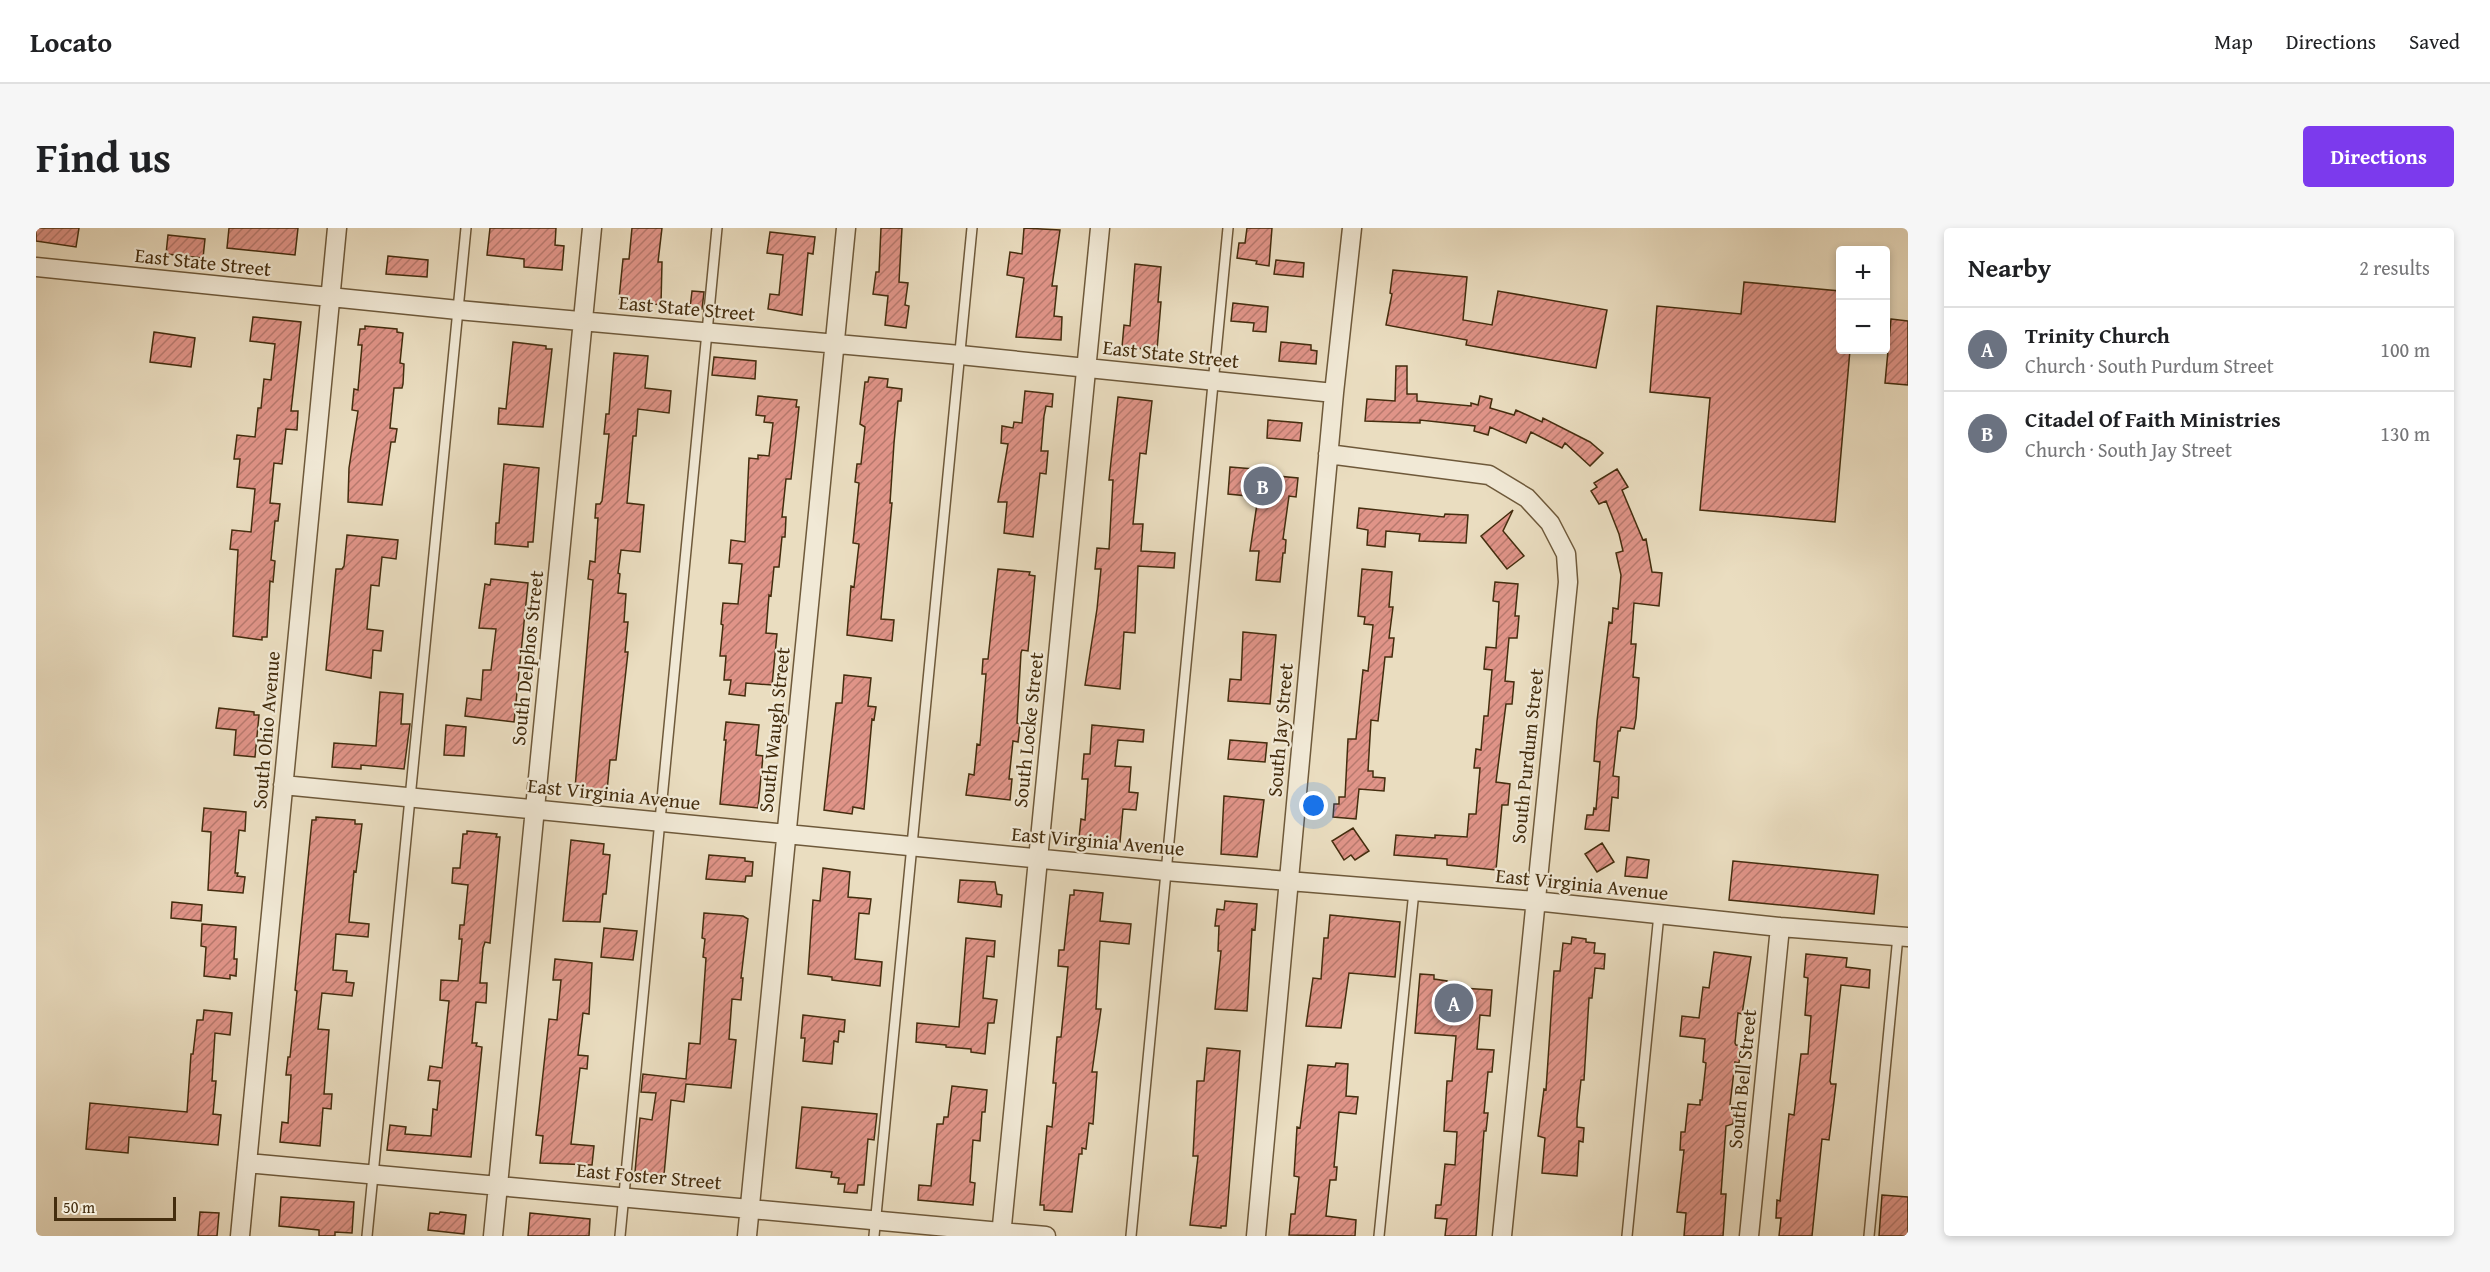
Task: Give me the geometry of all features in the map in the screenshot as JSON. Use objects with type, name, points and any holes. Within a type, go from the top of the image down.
[{"type":"street","name":"South Ohio Avenue","points":[[240,1236],[337,228]]},
{"type":"street","name":"South Delphos Street","points":[[493,1236],[592,228]]},
{"type":"street","name":"South Waugh Street","points":[[747,1236],[846,228]]},
{"type":"street","name":"South Locke Street","points":[[1001,1234],[1100,228]]},
{"type":"street","name":"South Jay Street","points":[[1256,1236],[1328,454],[1352,228]]},
{"type":"street","name":"East State Street","points":[[36,267],[458,310],[960,355],[1334,393]]},
{"type":"street","name":"South Purdum Street","points":[[1328,454],[1489,475],[1527,498],[1550,523],[1566,554],[1568,582],[1502,1236]]},
{"type":"street","name":"East Virginia Avenue","points":[[284,785],[1166,871],[1289,879],[1535,901],[1780,927],[1903,937]]},
{"type":"street","name":"South Bell Street","points":[[1749,1236],[1780,927]]},
{"type":"street","name":"East Foster Street","points":[[247,1163],[750,1208],[875,1227],[1046,1236]]},
{"type":"lane","points":[[367,1236],[466,228]]},
{"type":"lane","points":[[620,1236],[717,228]]},
{"type":"lane","points":[[875,1227],[972,228]]},
{"type":"lane","points":[[1131,1236],[1228,228]]},
{"type":"lane","points":[[1379,1236],[1414,891]]},
{"type":"lane","points":[[1627,1236],[1659,914]]},
{"type":"lane","points":[[1869,1236],[1903,937]]},
{"type":"building","points":[[36,228],[79,228],[76,247],[36,241]]},
{"type":"building","points":[[229,228],[298,228],[295,255],[227,248]]},
{"type":"building","points":[[490,228],[556,228],[555,245],[564,246],[562,270],[524,267],[524,259],[487,255]]},
{"type":"building","points":[[632,228],[662,228],[658,262],[662,262],[661,305],[619,299],[623,259],[629,259]]},
{"type":"building","points":[[881,228],[902,228],[899,282],[908,283],[905,305],[909,306],[906,328],[885,325],[888,296],[873,294],[876,272],[879,272]]},
{"type":"building","points":[[1024,228],[1060,230],[1052,286],[1057,286],[1054,316],[1062,317],[1061,340],[1016,337],[1024,278],[1007,275],[1010,252],[1022,254]]},
{"type":"building","points":[[1247,228],[1272,228],[1269,266],[1256,264],[1257,261],[1237,258],[1239,243],[1245,243]]},
{"type":"building","points":[[770,232],[815,237],[813,254],[808,253],[802,315],[768,309],[770,294],[779,295],[783,255],[767,253]]},
{"type":"building","points":[[168,235],[205,239],[203,258],[166,254]]},
{"type":"building","points":[[388,256],[428,260],[427,277],[386,274]]},
{"type":"building","points":[[1276,260],[1304,263],[1303,277],[1274,274]]},
{"type":"building","points":[[1135,264],[1161,267],[1157,350],[1122,347],[1124,325],[1130,326]]},
{"type":"building","points":[[1393,270],[1467,277],[1463,320],[1492,325],[1498,291],[1607,310],[1596,368],[1466,345],[1467,340],[1386,325],[1392,294],[1390,293]]},
{"type":"building","points":[[1744,282],[1836,291],[1836,354],[1850,354],[1835,522],[1700,510],[1710,398],[1650,392],[1657,306],[1741,314]]},
{"type":"building","points":[[692,291],[704,292],[702,309],[690,308]]},
{"type":"building","points":[[1233,303],[1268,307],[1266,332],[1253,331],[1254,323],[1231,321]]},
{"type":"building","points":[[253,317],[301,322],[291,411],[298,411],[297,430],[286,429],[282,464],[274,463],[270,503],[280,504],[278,521],[275,521],[271,560],[275,561],[273,582],[270,581],[267,637],[262,637],[262,640],[233,636],[238,550],[230,549],[232,530],[251,532],[255,489],[237,487],[240,459],[234,459],[237,435],[255,437],[264,379],[271,380],[275,344],[250,341]]},
{"type":"building","points":[[1891,319],[1908,321],[1908,385],[1885,383],[1888,354],[1890,354]]},
{"type":"building","points":[[365,326],[397,329],[397,332],[403,333],[400,363],[404,364],[403,384],[402,388],[394,388],[390,428],[397,429],[395,442],[391,442],[382,505],[348,502],[349,468],[358,411],[352,410],[354,389],[358,390],[362,345],[358,345],[360,329],[365,329]]},
{"type":"building","points":[[154,332],[195,338],[191,367],[150,362]]},
{"type":"building","points":[[513,342],[546,346],[546,349],[552,349],[543,427],[498,424],[499,408],[506,409]]},
{"type":"building","points":[[1281,342],[1311,345],[1311,350],[1317,351],[1316,364],[1279,361]]},
{"type":"building","points":[[614,353],[648,356],[645,388],[671,391],[669,413],[638,409],[636,436],[633,436],[627,503],[644,505],[640,552],[621,550],[618,573],[620,574],[618,593],[626,594],[624,622],[628,622],[625,652],[628,652],[616,760],[610,760],[607,791],[575,788],[593,580],[588,579],[590,561],[595,562],[598,518],[595,518],[596,504],[602,501],[609,434],[604,434],[606,414],[609,414]]},
{"type":"building","points":[[714,357],[756,361],[755,379],[712,375]]},
{"type":"building","points":[[1396,366],[1407,366],[1407,394],[1417,394],[1417,401],[1471,406],[1471,403],[1478,405],[1480,396],[1492,399],[1490,408],[1514,415],[1516,410],[1542,422],[1543,418],[1590,442],[1603,453],[1590,466],[1565,443],[1562,448],[1531,432],[1526,443],[1490,427],[1488,435],[1474,431],[1475,426],[1420,420],[1420,423],[1365,421],[1367,399],[1395,401]]},
{"type":"building","points":[[869,377],[888,379],[887,387],[902,389],[901,401],[898,401],[894,443],[890,503],[892,503],[881,619],[894,620],[892,641],[847,635],[851,586],[854,587],[859,544],[853,543],[859,483],[855,482],[857,464],[861,464],[865,427],[860,424],[865,382],[868,382]]},
{"type":"building","points":[[1025,391],[1053,394],[1052,407],[1046,406],[1044,416],[1041,451],[1048,451],[1046,474],[1040,473],[1033,537],[1004,533],[1007,502],[998,502],[1008,444],[1001,443],[1002,426],[1013,428],[1014,422],[1022,423]]},
{"type":"building","points":[[758,396],[797,400],[796,407],[799,407],[791,479],[786,479],[782,517],[786,517],[785,537],[782,537],[779,567],[774,567],[771,596],[769,595],[766,633],[777,634],[772,685],[746,683],[745,696],[729,694],[731,680],[724,680],[726,656],[720,656],[723,625],[721,624],[723,603],[738,604],[742,564],[729,563],[731,540],[745,542],[749,458],[758,459],[758,455],[769,456],[773,423],[764,422],[765,416],[756,415]]},
{"type":"building","points":[[1118,397],[1152,401],[1146,454],[1140,453],[1133,524],[1143,524],[1141,551],[1175,553],[1174,568],[1138,566],[1135,633],[1124,632],[1120,689],[1085,685],[1101,569],[1095,569],[1097,548],[1109,549],[1113,480],[1109,480]]},
{"type":"building","points":[[1268,420],[1302,423],[1300,441],[1267,438]]},
{"type":"building","points":[[504,464],[539,468],[533,542],[528,542],[528,547],[495,544]]},
{"type":"building","points":[[1230,467],[1266,470],[1266,475],[1298,478],[1296,497],[1289,496],[1283,539],[1286,540],[1285,553],[1283,553],[1280,582],[1256,580],[1259,551],[1250,551],[1258,497],[1228,494]]},
{"type":"building","points":[[1617,469],[1628,487],[1622,490],[1643,540],[1646,539],[1652,572],[1662,573],[1659,606],[1634,603],[1631,644],[1636,644],[1633,677],[1639,678],[1636,718],[1634,729],[1621,727],[1618,731],[1613,776],[1619,777],[1618,798],[1612,797],[1609,831],[1585,829],[1587,815],[1593,815],[1594,808],[1596,809],[1600,762],[1594,761],[1597,721],[1609,622],[1612,623],[1613,608],[1618,609],[1621,575],[1616,553],[1623,551],[1606,501],[1599,504],[1591,491],[1597,487],[1594,483]]},
{"type":"building","points":[[1359,508],[1444,517],[1445,514],[1468,515],[1466,543],[1419,541],[1420,534],[1386,531],[1385,547],[1367,545],[1368,530],[1357,528]]},
{"type":"building","points":[[1513,510],[1503,531],[1524,556],[1507,569],[1481,536]]},
{"type":"building","points":[[347,535],[398,540],[396,559],[382,557],[379,586],[371,585],[367,629],[383,631],[381,651],[373,650],[371,678],[326,670],[336,569],[342,569],[344,566]]},
{"type":"building","points":[[998,569],[1030,572],[1029,575],[1035,576],[1028,651],[1022,650],[1021,653],[1017,723],[1020,724],[1018,742],[1013,741],[1009,779],[1012,779],[1010,800],[966,795],[969,774],[974,775],[977,744],[980,745],[986,674],[982,674],[983,659],[988,659]]},
{"type":"building","points":[[1362,569],[1392,572],[1389,607],[1393,607],[1389,638],[1394,638],[1392,657],[1385,657],[1378,721],[1371,720],[1368,771],[1373,771],[1373,777],[1385,778],[1384,791],[1359,789],[1356,819],[1333,817],[1334,804],[1339,804],[1339,797],[1345,797],[1348,739],[1356,739],[1363,670],[1368,671],[1373,625],[1364,624],[1365,617],[1358,616]]},
{"type":"building","points":[[491,579],[528,583],[514,722],[465,716],[467,698],[481,700],[483,670],[491,670],[496,629],[479,628],[485,584],[490,585]]},
{"type":"building","points":[[1495,582],[1518,584],[1515,616],[1519,616],[1517,638],[1509,638],[1505,681],[1514,682],[1512,704],[1506,704],[1496,782],[1510,784],[1508,805],[1502,805],[1496,870],[1447,865],[1447,859],[1394,855],[1396,835],[1435,838],[1435,835],[1467,837],[1469,814],[1476,814],[1480,768],[1474,768],[1476,749],[1481,750],[1484,716],[1488,716],[1492,670],[1484,669],[1486,647],[1496,648],[1499,602],[1493,601]]},
{"type":"building","points":[[1243,632],[1276,635],[1270,704],[1228,701],[1230,679],[1241,680]]},
{"type":"building","points":[[844,675],[871,678],[868,706],[876,707],[874,720],[872,719],[864,809],[853,807],[852,814],[824,810],[836,703],[842,703]]},
{"type":"building","points":[[380,692],[403,694],[401,724],[410,724],[404,769],[361,765],[361,769],[332,767],[334,743],[376,746]]},
{"type":"building","points":[[219,708],[254,712],[254,715],[259,715],[255,757],[234,755],[236,730],[216,728]]},
{"type":"building","points":[[726,722],[759,725],[756,755],[763,756],[758,808],[720,804]]},
{"type":"building","points":[[446,725],[466,727],[464,756],[444,755]]},
{"type":"building","points":[[1092,725],[1144,730],[1143,742],[1118,740],[1115,766],[1131,767],[1129,792],[1138,793],[1136,810],[1123,809],[1120,842],[1079,838],[1081,819],[1085,820],[1088,779],[1082,779],[1084,754],[1090,754]]},
{"type":"building","points":[[1230,740],[1267,743],[1265,762],[1228,759]]},
{"type":"building","points":[[1224,796],[1264,800],[1257,857],[1221,854]]},
{"type":"building","points":[[204,808],[246,812],[245,831],[239,830],[235,873],[238,873],[237,876],[245,877],[243,893],[208,890],[211,832],[202,831]]},
{"type":"building","points":[[316,817],[355,820],[355,824],[362,824],[349,922],[369,924],[368,937],[336,934],[333,970],[347,971],[346,982],[354,983],[352,996],[322,993],[318,1029],[329,1030],[324,1094],[332,1094],[331,1109],[323,1108],[320,1146],[280,1142],[282,1122],[288,1123],[291,1075],[286,1075],[297,991],[295,990],[312,820],[316,820]]},
{"type":"building","points":[[1353,828],[1369,851],[1355,860],[1351,855],[1344,860],[1332,841]]},
{"type":"building","points":[[467,831],[497,834],[496,837],[500,837],[490,943],[485,942],[483,948],[480,983],[487,983],[486,1003],[476,1002],[472,1043],[477,1043],[476,1046],[482,1047],[471,1157],[387,1150],[390,1125],[406,1127],[405,1134],[431,1136],[433,1109],[437,1110],[440,1081],[428,1080],[430,1066],[442,1068],[449,1001],[440,1000],[441,980],[458,981],[462,939],[459,939],[460,925],[464,925],[468,885],[452,883],[453,868],[460,868],[463,834],[467,834]]},
{"type":"building","points":[[571,840],[604,844],[603,854],[610,855],[606,894],[603,894],[600,922],[563,921]]},
{"type":"building","points":[[1602,843],[1614,862],[1597,872],[1585,854]]},
{"type":"building","points":[[709,855],[745,858],[745,861],[753,862],[752,876],[746,876],[745,882],[706,879]]},
{"type":"building","points":[[1627,857],[1649,860],[1647,878],[1625,876]]},
{"type":"building","points":[[1733,861],[1878,875],[1874,914],[1729,900]]},
{"type":"building","points":[[823,868],[850,872],[848,897],[871,899],[869,914],[859,913],[855,959],[882,962],[880,986],[832,980],[832,977],[808,974],[813,900],[820,901]]},
{"type":"building","points":[[960,880],[995,882],[997,894],[1002,895],[1001,907],[958,902]]},
{"type":"building","points":[[1074,890],[1103,893],[1100,921],[1131,924],[1129,944],[1100,941],[1096,1009],[1101,1009],[1092,1072],[1097,1072],[1093,1124],[1089,1123],[1086,1149],[1082,1148],[1082,1154],[1079,1154],[1072,1212],[1044,1210],[1044,1205],[1040,1205],[1047,1126],[1052,1127],[1057,1037],[1061,1037],[1068,967],[1058,966],[1059,950],[1064,950],[1070,895],[1074,895]]},
{"type":"building","points":[[1225,901],[1257,904],[1255,930],[1252,929],[1247,1011],[1215,1009],[1221,951],[1218,951],[1219,926],[1215,926],[1217,909],[1224,910]]},
{"type":"building","points":[[172,902],[202,905],[201,921],[171,918]]},
{"type":"building","points":[[704,913],[743,916],[748,919],[741,978],[743,978],[741,1000],[732,999],[729,1039],[736,1040],[731,1088],[686,1084],[684,1102],[671,1100],[664,1175],[635,1172],[640,1118],[652,1120],[656,1093],[641,1092],[643,1074],[686,1079],[689,1043],[700,1044],[706,958],[703,957],[705,939],[702,938]]},
{"type":"building","points":[[1330,915],[1400,922],[1395,977],[1349,973],[1341,1028],[1306,1026],[1313,978],[1321,979],[1324,938],[1328,938]]},
{"type":"building","points":[[202,924],[236,927],[234,959],[237,959],[236,976],[230,975],[230,979],[204,976],[206,947],[201,946]]},
{"type":"building","points":[[604,928],[637,931],[633,960],[601,957]]},
{"type":"building","points":[[1572,937],[1595,943],[1594,953],[1605,954],[1604,969],[1595,968],[1592,998],[1589,998],[1584,1080],[1581,1080],[1577,1118],[1577,1127],[1584,1128],[1583,1142],[1579,1141],[1577,1176],[1542,1173],[1545,1138],[1538,1136],[1544,1089],[1546,1090],[1554,971],[1560,971],[1563,943],[1571,944]]},
{"type":"building","points":[[966,938],[995,941],[994,957],[987,956],[983,998],[997,1000],[994,1023],[988,1023],[985,1054],[971,1052],[971,1049],[916,1042],[917,1023],[959,1027]]},
{"type":"building","points":[[1714,952],[1751,957],[1742,1014],[1738,1013],[1735,1043],[1741,1046],[1739,1063],[1735,1062],[1730,1105],[1735,1106],[1733,1124],[1726,1126],[1721,1194],[1726,1194],[1723,1236],[1684,1236],[1686,1213],[1677,1212],[1684,1150],[1680,1150],[1681,1132],[1685,1132],[1688,1104],[1700,1105],[1700,1100],[1702,1100],[1706,1063],[1703,1062],[1705,1039],[1680,1036],[1682,1016],[1699,1018],[1703,987],[1709,988]]},
{"type":"building","points":[[1806,954],[1847,958],[1846,967],[1870,970],[1869,988],[1841,985],[1830,1081],[1831,1084],[1836,1084],[1829,1140],[1822,1139],[1812,1236],[1779,1236],[1781,1218],[1776,1218],[1777,1200],[1780,1201],[1789,1114],[1794,1115],[1801,1054],[1808,1054],[1811,1016],[1805,1015],[1808,978],[1804,977]]},
{"type":"building","points":[[555,959],[592,963],[589,1014],[583,1013],[578,1055],[588,1056],[587,1069],[580,1068],[571,1144],[594,1146],[592,1165],[540,1163],[543,1136],[536,1135],[549,1019],[557,1020],[561,980],[553,980]]},
{"type":"building","points":[[1420,974],[1434,975],[1434,979],[1447,981],[1446,987],[1492,990],[1490,1016],[1480,1015],[1477,1049],[1494,1050],[1492,1072],[1488,1072],[1484,1113],[1488,1113],[1486,1131],[1484,1131],[1476,1236],[1445,1236],[1447,1219],[1435,1218],[1436,1205],[1441,1205],[1445,1164],[1455,1165],[1457,1132],[1444,1131],[1447,1081],[1452,1081],[1456,1036],[1415,1033]]},
{"type":"building","points":[[204,1010],[232,1013],[230,1035],[215,1033],[212,1081],[216,1081],[213,1114],[221,1115],[218,1145],[129,1137],[128,1153],[86,1149],[90,1103],[187,1112],[191,1054],[193,1054],[197,1020],[203,1020]]},
{"type":"building","points":[[803,1015],[845,1020],[844,1032],[839,1031],[838,1042],[834,1041],[832,1064],[803,1061],[805,1038],[801,1038]]},
{"type":"building","points":[[1207,1048],[1240,1051],[1226,1226],[1221,1226],[1221,1228],[1190,1225],[1198,1156],[1193,1156],[1197,1081],[1204,1081]]},
{"type":"building","points":[[1336,1063],[1348,1064],[1346,1096],[1358,1097],[1356,1114],[1339,1112],[1334,1167],[1337,1167],[1336,1180],[1330,1180],[1326,1216],[1356,1220],[1355,1236],[1289,1235],[1291,1214],[1295,1214],[1299,1177],[1294,1176],[1297,1127],[1300,1128],[1308,1065],[1335,1067]]},
{"type":"building","points":[[952,1086],[987,1090],[985,1112],[982,1112],[980,1141],[973,1140],[970,1182],[975,1183],[973,1205],[918,1200],[919,1185],[931,1186],[937,1124],[943,1124],[944,1117],[948,1117]]},
{"type":"building","points":[[802,1107],[877,1114],[874,1140],[868,1139],[864,1185],[858,1185],[857,1193],[844,1192],[845,1184],[838,1184],[839,1178],[831,1177],[832,1172],[796,1168]]},
{"type":"building","points":[[1882,1195],[1908,1197],[1908,1236],[1879,1236]]},
{"type":"building","points":[[281,1197],[354,1202],[352,1233],[335,1232],[335,1236],[319,1236],[319,1230],[279,1226]]},
{"type":"building","points":[[200,1212],[219,1213],[217,1236],[198,1236]]},
{"type":"building","points":[[440,1212],[466,1215],[464,1234],[428,1230],[430,1213],[439,1214]]},
{"type":"building","points":[[530,1213],[590,1219],[589,1236],[528,1236]]},
{"type":"place","name":"Citadel Of Faith Ministries","points":[[1263,486]]},
{"type":"place","name":"Trinity Church","points":[[1454,1003]]}]
